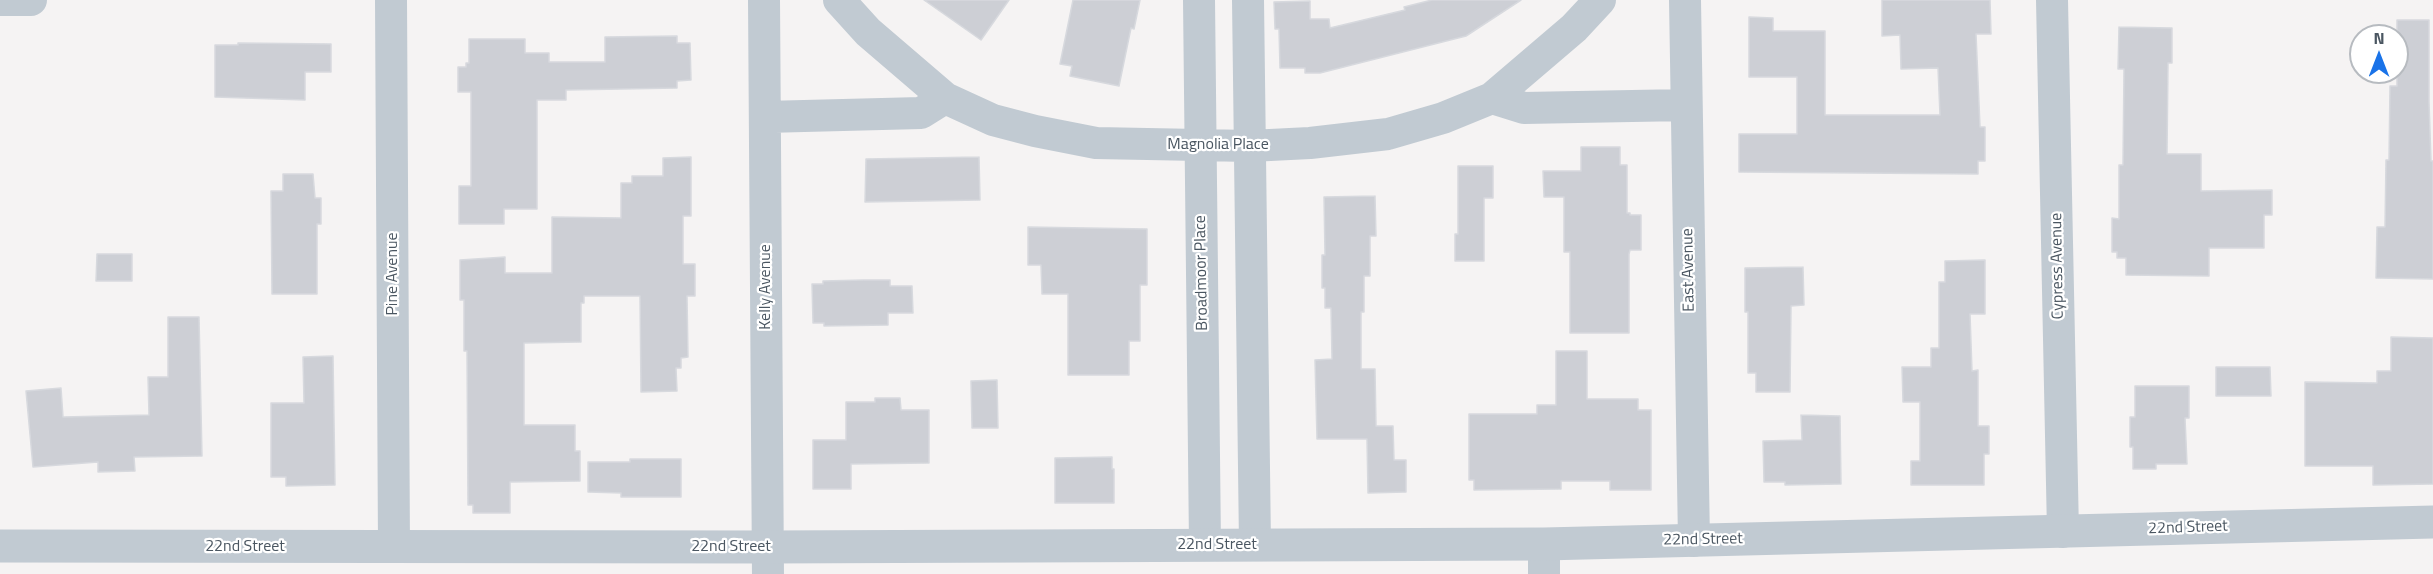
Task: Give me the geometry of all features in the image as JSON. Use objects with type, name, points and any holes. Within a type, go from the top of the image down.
[{"type":"street","points":[[0,0],[31,0]]},
{"type":"street","name":"Pine Avenue","points":[[391,0],[394,547]]},
{"type":"street","name":"Kelly Avenue","points":[[764,0],[768,560]]},
{"type":"street","name":"Magnolia Place","points":[[839,0],[868,33],[945,98],[993,120],[1096,144],[1250,146],[1310,144],[1388,134],[1443,118],[1492,98],[1574,28],[1600,0]]},
{"type":"street","name":"Broadmoor Place","points":[[1199,0],[1205,545]]},
{"type":"street","points":[[1248,0],[1255,545]]},
{"type":"street","name":"East Avenue","points":[[1685,0],[1694,541]]},
{"type":"street","name":"Cypress Avenue","points":[[2052,0],[2063,532]]},
{"type":"street","points":[[765,117],[921,113],[945,98]]},
{"type":"street","points":[[1492,98],[1524,108],[1686,105]]},
{"type":"street","name":"22nd Street","points":[[0,546],[394,547],[768,560],[1255,545],[1544,559],[1694,541],[2433,522]]},
{"type":"building","points":[[924,0],[1009,0],[981,40]]},
{"type":"building","points":[[1073,0],[1140,0],[1134,29],[1131,28],[1119,86],[1070,76],[1072,66],[1060,64]]},
{"type":"building","points":[[1432,0],[1521,0],[1466,36],[1320,73],[1305,73],[1305,68],[1280,68],[1279,29],[1275,29],[1274,2],[1310,1],[1310,19],[1329,19],[1330,28],[1405,10],[1404,7]]},
{"type":"building","points":[[1882,0],[1990,0],[1991,34],[1976,34],[1980,127],[1985,127],[1985,161],[1978,161],[1978,174],[1739,172],[1739,134],[1797,134],[1797,77],[1749,77],[1749,17],[1773,18],[1773,31],[1825,31],[1825,115],[1940,115],[1938,68],[1901,69],[1900,35],[1882,36]]},
{"type":"building","points":[[2397,20],[2429,20],[2429,102],[2431,161],[2433,161],[2433,279],[2376,278],[2377,227],[2385,227],[2390,86],[2409,84],[2409,24],[2397,24]]},
{"type":"building","points":[[2119,27],[2172,28],[2172,63],[2168,63],[2167,154],[2201,154],[2201,191],[2272,190],[2272,215],[2264,215],[2264,248],[2209,248],[2209,276],[2126,275],[2126,258],[2117,258],[2117,252],[2112,252],[2112,218],[2119,219],[2119,165],[2123,165],[2124,69],[2118,69]]},
{"type":"building","points":[[677,36],[677,43],[690,43],[691,80],[677,81],[677,88],[566,90],[566,100],[537,100],[537,209],[504,209],[504,224],[459,224],[459,186],[471,186],[471,92],[458,92],[458,67],[466,67],[466,63],[469,63],[469,39],[525,39],[525,53],[549,53],[549,62],[605,62],[605,37]]},
{"type":"building","points":[[238,43],[331,44],[331,72],[305,72],[305,100],[215,97],[215,45],[238,45]]},
{"type":"building","points":[[1581,147],[1620,147],[1620,165],[1627,165],[1627,213],[1641,215],[1641,250],[1630,250],[1629,254],[1629,333],[1570,333],[1570,252],[1564,252],[1564,197],[1544,197],[1543,171],[1581,171]]},
{"type":"building","points":[[691,157],[691,216],[683,216],[683,264],[695,264],[695,296],[687,296],[688,357],[681,358],[681,368],[676,368],[677,391],[641,392],[640,296],[584,296],[584,303],[581,303],[581,342],[524,343],[524,425],[575,425],[575,451],[580,451],[580,481],[510,482],[510,513],[473,513],[473,505],[468,505],[467,351],[464,351],[464,300],[460,300],[460,260],[505,257],[505,273],[552,273],[552,217],[621,218],[621,183],[632,183],[632,176],[663,176],[663,158]]},
{"type":"building","points":[[979,157],[980,200],[865,202],[866,159]]},
{"type":"building","points":[[1458,166],[1493,166],[1493,198],[1484,198],[1484,261],[1455,261],[1455,234],[1458,234]]},
{"type":"building","points":[[283,174],[313,174],[315,198],[321,198],[321,224],[317,224],[317,294],[272,294],[271,191],[283,191]]},
{"type":"building","points":[[1375,196],[1376,236],[1370,236],[1370,276],[1364,276],[1364,312],[1361,312],[1361,369],[1375,369],[1376,426],[1393,426],[1394,460],[1406,460],[1406,492],[1368,493],[1367,439],[1317,439],[1315,360],[1332,359],[1331,308],[1325,308],[1325,288],[1322,288],[1322,255],[1325,255],[1324,197]]},
{"type":"building","points":[[1028,227],[1147,229],[1147,285],[1140,285],[1140,341],[1129,341],[1129,375],[1068,375],[1068,294],[1042,294],[1041,265],[1028,265]]},
{"type":"building","points":[[97,254],[132,254],[132,281],[96,281]]},
{"type":"building","points":[[1985,260],[1985,314],[1970,314],[1972,371],[1978,370],[1978,426],[1989,426],[1989,454],[1984,454],[1984,485],[1911,485],[1911,461],[1920,461],[1920,402],[1903,402],[1902,367],[1931,367],[1931,348],[1939,348],[1939,282],[1945,282],[1945,261]]},
{"type":"building","points":[[1803,267],[1804,305],[1791,306],[1790,392],[1756,392],[1756,373],[1748,373],[1745,268]]},
{"type":"building","points":[[890,280],[890,286],[912,286],[913,313],[888,313],[888,325],[824,326],[824,323],[813,323],[812,284],[823,284],[823,281]]},
{"type":"building","points":[[168,317],[199,317],[202,456],[134,457],[135,471],[98,472],[98,462],[33,467],[26,391],[61,388],[63,417],[149,415],[148,377],[168,377]]},
{"type":"building","points":[[2391,337],[2433,338],[2433,484],[2373,485],[2373,466],[2305,466],[2305,382],[2377,383],[2377,371],[2391,371]]},
{"type":"building","points":[[1556,351],[1587,351],[1587,399],[1638,399],[1638,410],[1651,410],[1651,490],[1610,490],[1610,481],[1561,481],[1561,489],[1474,490],[1474,480],[1469,480],[1469,414],[1537,414],[1537,405],[1556,405]]},
{"type":"building","points":[[333,356],[335,485],[286,486],[286,477],[271,477],[271,403],[304,403],[303,357]]},
{"type":"building","points":[[2216,367],[2270,367],[2271,396],[2216,396]]},
{"type":"building","points":[[997,380],[998,428],[972,428],[971,381]]},
{"type":"building","points":[[2135,386],[2189,386],[2189,418],[2185,418],[2187,464],[2156,464],[2156,469],[2133,469],[2130,417],[2135,417]]},
{"type":"building","points":[[875,398],[900,398],[901,410],[929,410],[929,463],[851,464],[851,489],[813,489],[813,440],[846,440],[846,402],[875,402]]},
{"type":"building","points":[[1801,415],[1840,416],[1841,484],[1785,485],[1785,482],[1764,482],[1763,441],[1802,440]]},
{"type":"building","points":[[1112,457],[1114,503],[1055,503],[1055,458]]},
{"type":"building","points":[[630,459],[681,459],[681,497],[621,497],[621,493],[588,492],[588,462],[630,462]]}]
